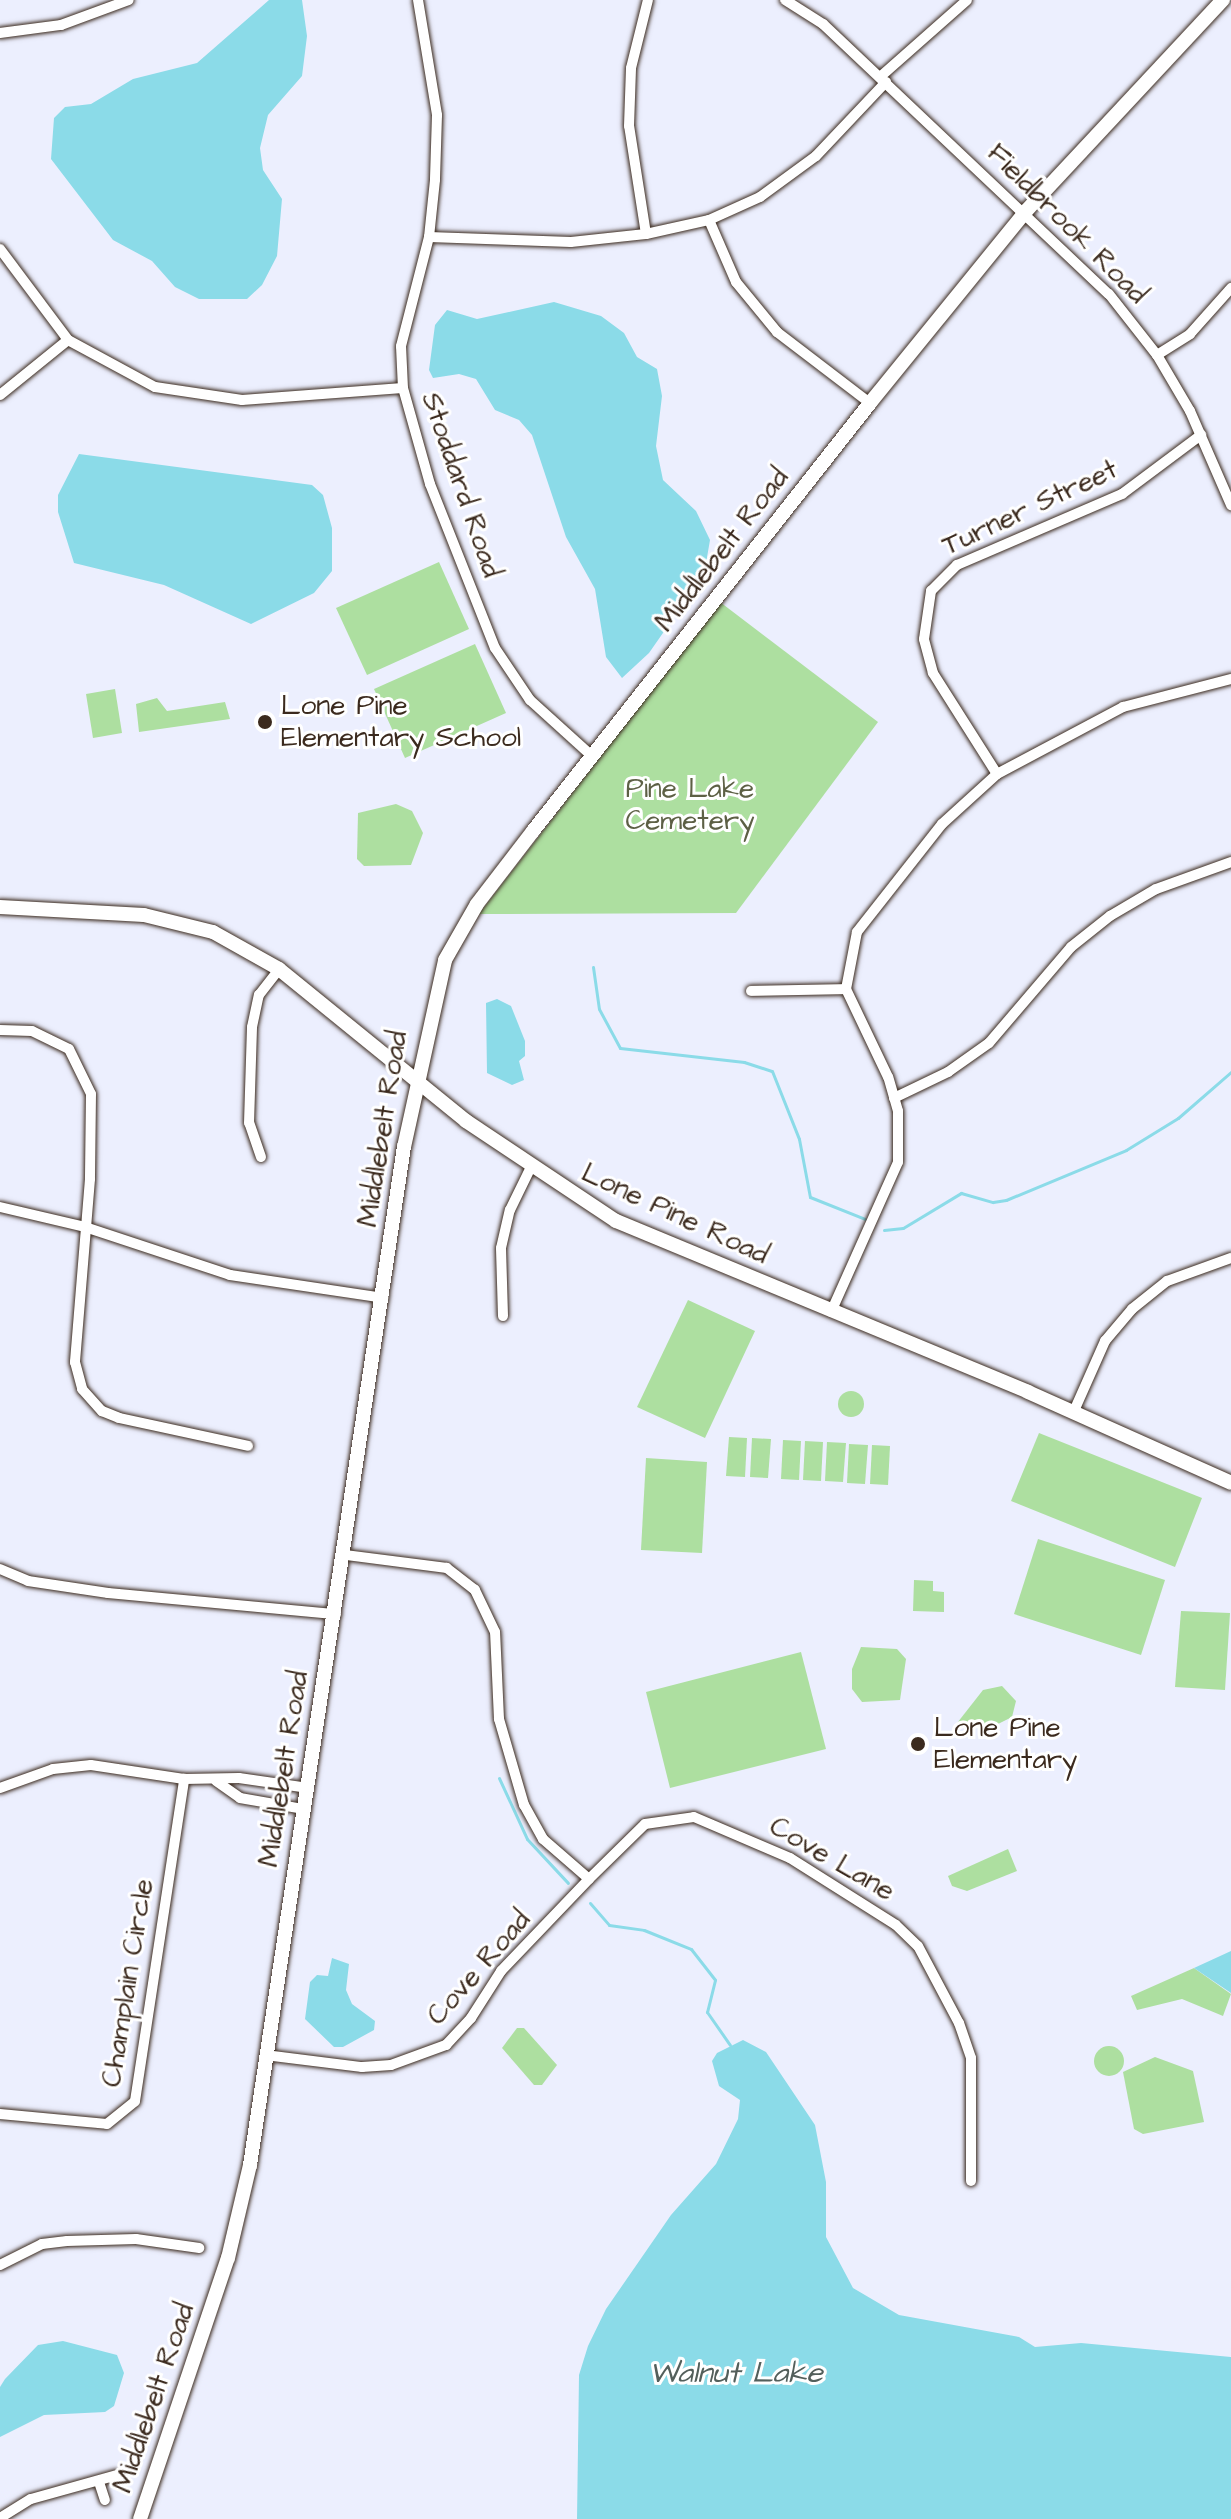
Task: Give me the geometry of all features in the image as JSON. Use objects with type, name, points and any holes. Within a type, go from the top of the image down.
[{"type":"street","points":[[0,33],[61,25],[129,0]]},
{"type":"street","name":"Stoddard Road","points":[[418,0],[437,115],[429,237],[401,346],[403,388],[430,484],[495,648],[530,700],[592,756]]},
{"type":"street","points":[[646,234],[629,126],[631,68],[648,0]]},
{"type":"street","name":"Fieldbrook Road","points":[[785,0],[823,24],[1026,211],[1109,294],[1157,355],[1201,435],[1231,505]]},
{"type":"street","points":[[429,237],[571,242],[646,234],[709,220],[760,197],[816,156],[883,79],[967,0]]},
{"type":"street","name":"Middlebelt Road","points":[[140,2519],[234,2234],[336,1614],[416,1077],[434,991],[462,927],[592,756],[870,403],[1026,211],[1223,0]]},
{"type":"street","points":[[709,220],[736,282],[777,332],[870,403]]},
{"type":"street","points":[[0,249],[68,340],[125,374],[180,394],[250,400],[403,388]]},
{"type":"street","points":[[1157,355],[1190,334],[1231,288]]},
{"type":"street","points":[[0,395],[68,340]]},
{"type":"street","name":"Turner Street","points":[[997,774],[933,673],[924,639],[931,591],[957,565],[1122,494],[1201,435]]},
{"type":"street","points":[[831,1312],[898,1162],[894,1098],[846,989],[857,932],[893,880],[942,824],[997,774],[1123,707],[1231,679]]},
{"type":"street","points":[[894,1098],[948,1072],[989,1043],[1071,947],[1110,916],[1156,889],[1231,862]]},
{"type":"street","name":"Lone Pine Road","points":[[0,907],[179,921],[213,932],[279,969],[530,1169],[616,1221],[1074,1411],[1231,1483]]},
{"type":"street","points":[[261,1157],[249,1123],[252,1027],[259,995],[279,969]]},
{"type":"street","points":[[751,991],[846,989]]},
{"type":"street","points":[[0,1030],[32,1031],[54,1040],[69,1049],[84,1070],[94,1118],[75,1362],[92,1402],[139,1424],[248,1446]]},
{"type":"street","points":[[503,1316],[501,1248],[510,1210],[530,1169]]},
{"type":"street","points":[[0,1207],[85,1227],[230,1275],[383,1298]]},
{"type":"street","points":[[1074,1411],[1105,1341],[1132,1309],[1167,1281],[1231,1258]]},
{"type":"street","points":[[345,1555],[447,1568],[475,1590],[495,1632],[499,1719],[524,1805],[543,1839],[589,1879]]},
{"type":"street","points":[[0,1569],[28,1581],[108,1593],[336,1614]]},
{"type":"street","points":[[0,1788],[53,1769],[91,1765],[184,1779],[216,1781],[239,1778],[308,1788]]},
{"type":"street","name":"Champlain Circle","points":[[0,2114],[107,2124],[135,2101],[184,1779]]},
{"type":"street","points":[[216,1781],[240,1798],[304,1809]]},
{"type":"street","name":"Cove Lane","points":[[589,1879],[645,1824],[694,1817],[790,1858],[896,1925],[918,1946],[959,2023],[971,2058],[971,2181]]},
{"type":"street","name":"Cove Road","points":[[265,2055],[362,2067],[391,2065],[446,2045],[471,2018],[501,1971],[589,1879]]},
{"type":"street","points":[[0,2265],[42,2244],[67,2241],[136,2239],[199,2248]]},
{"type":"street","points":[[0,2518],[31,2499],[117,2475]]},
{"type":"street","points":[[99,2482],[105,2500]]},
{"type":"green space","points":[[439,562],[469,629],[367,675],[336,608]]},
{"type":"green space","name":"Pine Lake Cemetery","points":[[720,602],[878,722],[736,913],[479,914]]},
{"type":"green space","points":[[475,644],[506,713],[405,758],[374,689]]},
{"type":"green space","points":[[115,689],[122,733],[93,738],[86,694]]},
{"type":"green space","points":[[157,698],[167,711],[225,702],[230,719],[139,732],[136,704]]},
{"type":"green space","points":[[396,804],[412,811],[423,833],[411,865],[364,866],[357,859],[358,813]]},
{"type":"green space","points":[[688,1300],[755,1331],[705,1438],[637,1407]]},
{"type":"green space","points":[[851,1391],[860,1395],[864,1404],[860,1413],[851,1417],[842,1413],[838,1404],[842,1395]]},
{"type":"green space","points":[[1039,1433],[1202,1498],[1175,1567],[1011,1501]]},
{"type":"green space","points":[[729,1437],[747,1438],[745,1477],[726,1476]]},
{"type":"green space","points":[[752,1438],[771,1439],[768,1478],[750,1477]]},
{"type":"green space","points":[[783,1440],[801,1441],[799,1480],[781,1479]]},
{"type":"green space","points":[[805,1441],[823,1442],[821,1481],[803,1480]]},
{"type":"green space","points":[[827,1442],[846,1443],[843,1482],[825,1481]]},
{"type":"green space","points":[[849,1444],[868,1445],[865,1484],[847,1483]]},
{"type":"green space","points":[[872,1445],[890,1446],[888,1485],[870,1484]]},
{"type":"green space","points":[[646,1458],[707,1462],[702,1553],[641,1550]]},
{"type":"green space","points":[[1038,1539],[1165,1580],[1141,1655],[1014,1614]]},
{"type":"green space","points":[[914,1580],[933,1581],[933,1591],[944,1592],[944,1612],[913,1611]]},
{"type":"green space","points":[[1181,1611],[1230,1613],[1225,1690],[1175,1687]]},
{"type":"green space","points":[[861,1647],[897,1649],[906,1659],[900,1700],[862,1702],[852,1689],[852,1669]]},
{"type":"green space","points":[[801,1652],[826,1749],[670,1788],[646,1692]]},
{"type":"green space","points":[[1002,1686],[1016,1701],[1012,1717],[998,1724],[954,1727],[983,1690]]},
{"type":"green space","points":[[1008,1849],[1017,1871],[967,1891],[952,1886],[948,1876]]},
{"type":"green space","points":[[1194,1968],[1231,1994],[1223,2016],[1182,1999],[1137,2010],[1131,1996]]},
{"type":"green space","points":[[517,2028],[524,2028],[557,2065],[542,2085],[534,2085],[502,2048]]},
{"type":"green space","points":[[1109,2046],[1115,2047],[1123,2055],[1123,2067],[1115,2075],[1109,2076],[1103,2075],[1095,2067],[1094,2061],[1095,2055],[1103,2047]]},
{"type":"green space","points":[[1155,2057],[1193,2071],[1204,2122],[1143,2134],[1134,2129],[1123,2072]]},
{"type":"water","points":[[269,0],[302,0],[307,36],[302,76],[268,115],[260,148],[263,170],[282,199],[277,256],[262,285],[247,299],[199,299],[175,287],[152,261],[113,240],[51,159],[54,118],[65,107],[91,104],[133,79],[197,63]]},
{"type":"water","points":[[554,302],[601,316],[624,333],[637,357],[657,369],[662,396],[656,446],[663,480],[696,511],[710,540],[705,569],[677,597],[672,620],[649,653],[622,678],[606,657],[595,589],[566,537],[532,435],[519,420],[495,410],[476,379],[459,374],[433,378],[429,370],[435,325],[447,310],[477,319]]},
{"type":"water","points":[[79,454],[312,485],[323,495],[332,528],[332,571],[314,593],[251,624],[164,585],[74,563],[58,512],[58,495]]},
{"type":"water","points":[[497,999],[511,1006],[525,1041],[525,1056],[519,1061],[524,1080],[512,1085],[487,1073],[486,1003]]},
{"type":"water","points":[[1231,1951],[1231,1993],[1194,1968]]},
{"type":"water","points":[[332,1958],[349,1964],[346,1990],[352,2004],[375,2021],[374,2030],[343,2047],[334,2047],[305,2019],[310,1982],[317,1975],[328,1976]]},
{"type":"water","name":"Walnut Lake","points":[[743,2040],[766,2052],[815,2125],[826,2182],[826,2237],[853,2288],[899,2315],[1019,2337],[1035,2347],[1081,2343],[1231,2357],[1231,2519],[577,2519],[579,2375],[588,2346],[606,2309],[671,2215],[716,2164],[738,2119],[740,2100],[719,2086],[712,2061],[717,2053]]},
{"type":"water","points":[[63,2341],[117,2355],[124,2373],[114,2406],[105,2412],[44,2415],[0,2437],[0,2387],[5,2379],[38,2345]]},
{"type":"waterway","points":[[593,967],[599,1009],[620,1048],[744,1062],[772,1071],[799,1139],[810,1197],[865,1219]]},
{"type":"waterway","points":[[884,1230],[903,1228],[961,1193],[993,1202],[1006,1200],[1126,1150],[1178,1118],[1231,1072]]},
{"type":"waterway","points":[[499,1778],[527,1839],[568,1883]]},
{"type":"waterway","points":[[590,1903],[609,1925],[644,1930],[691,1949],[715,1980],[707,2012],[730,2045]]},
{"type":"place","name":"Lone Pine Elementary School","points":[[265,722]]},
{"type":"place","name":"Lone Pine Elementary","points":[[918,1744]]}]
